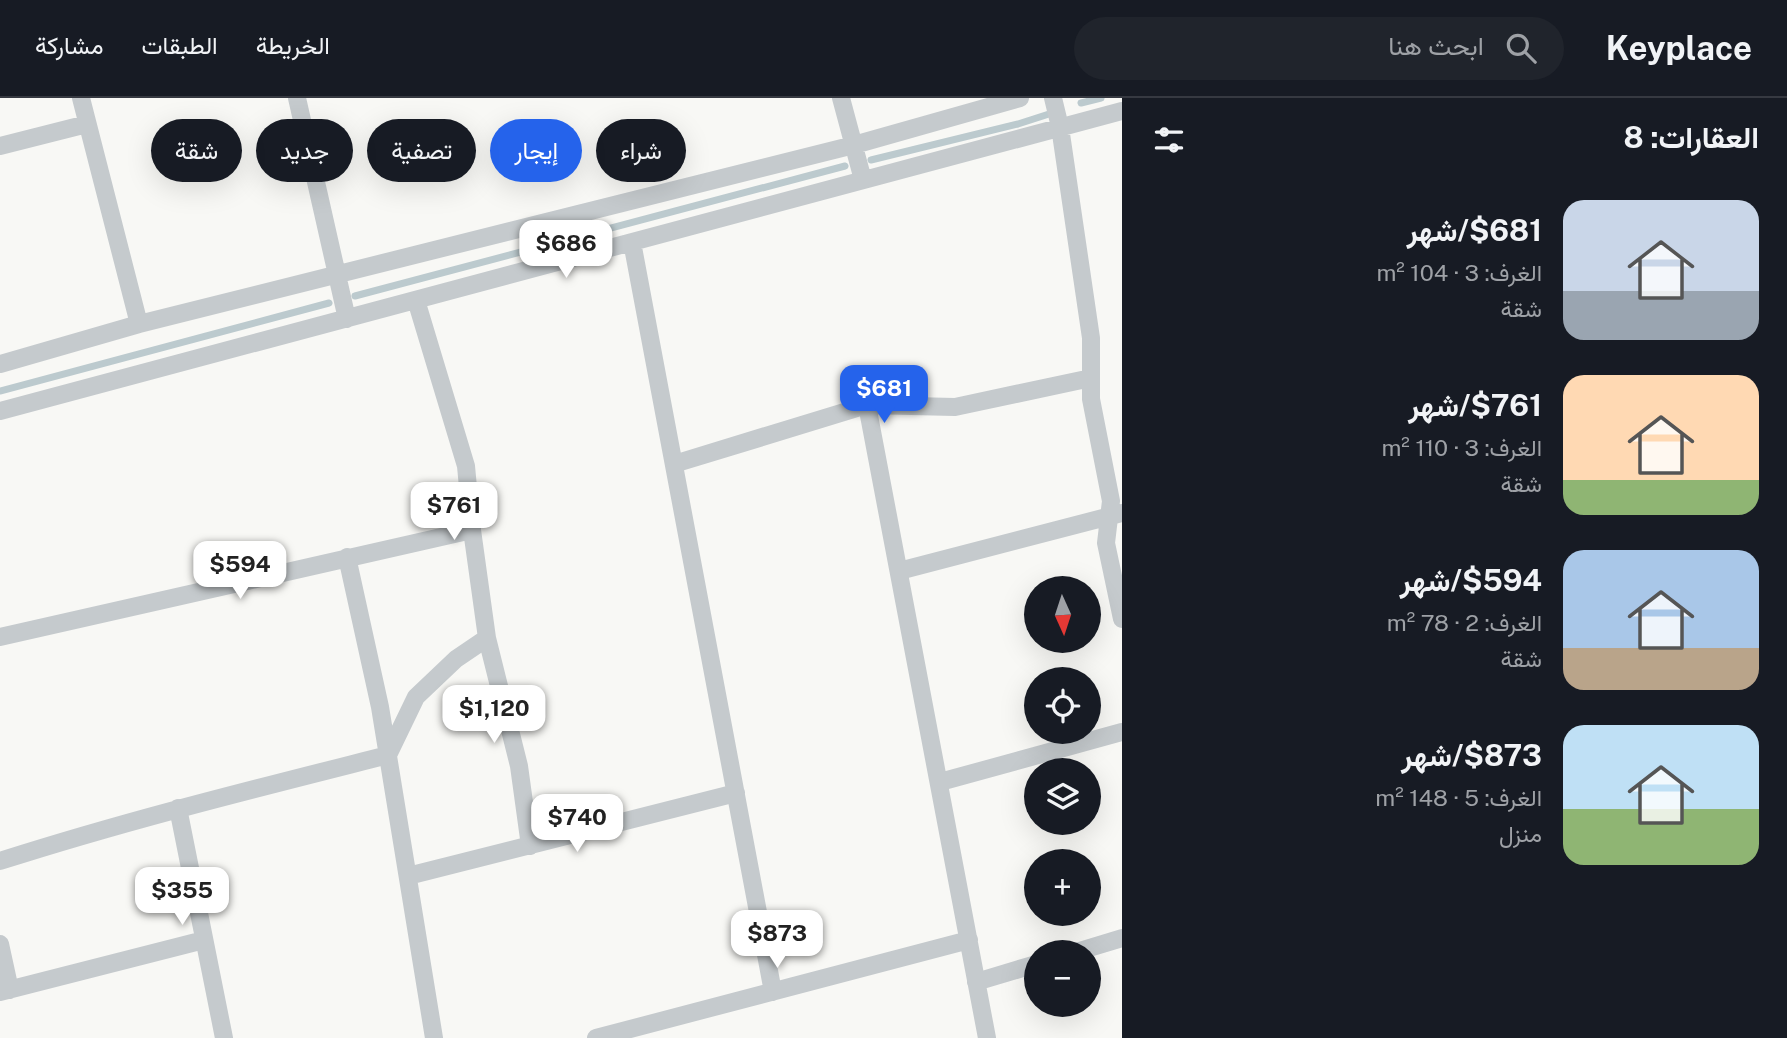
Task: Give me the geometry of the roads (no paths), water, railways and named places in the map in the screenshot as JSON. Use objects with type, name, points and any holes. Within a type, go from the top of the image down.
[{"type":"street","points":[[81,98],[139,324]]},
{"type":"street","points":[[297,98],[347,319]]},
{"type":"street","points":[[841,98],[863,180]]},
{"type":"street","points":[[0,364],[139,324],[854,145],[1020,98]]},
{"type":"street","points":[[1053,98],[1060,127],[1091,338],[1091,398],[1111,501],[1116,514],[1106,543],[1122,619]]},
{"type":"street","points":[[0,411],[1122,111]]},
{"type":"street","points":[[0,146],[87,124]]},
{"type":"street","points":[[632,242],[773,992]]},
{"type":"street","points":[[416,300],[466,467],[487,638],[519,766],[530,846]]},
{"type":"street","points":[[674,464],[867,405],[955,407],[1091,378]]},
{"type":"street","points":[[867,405],[986,1038]]},
{"type":"street","points":[[899,570],[1116,514]]},
{"type":"street","points":[[0,636],[472,530]]},
{"type":"street","points":[[347,557],[380,707],[434,1038]]},
{"type":"street","points":[[388,755],[416,697],[456,659],[487,638]]},
{"type":"street","points":[[940,782],[1122,732]]},
{"type":"street","points":[[0,861],[178,808],[388,755]]},
{"type":"street","points":[[408,876],[736,793]]},
{"type":"street","points":[[178,808],[224,1038]]},
{"type":"street","points":[[1101,944],[1122,938]]},
{"type":"street","points":[[0,944],[5,991],[204,940]]},
{"type":"street","points":[[596,1038],[968,940]]},
{"type":"street","points":[[976,982],[1024,968]]},
{"type":"waterway","points":[[1081,103],[1101,98]]},
{"type":"waterway","points":[[871,160],[1049,114]]},
{"type":"waterway","points":[[355,296],[845,166]]},
{"type":"waterway","points":[[0,391],[329,303]]}]
